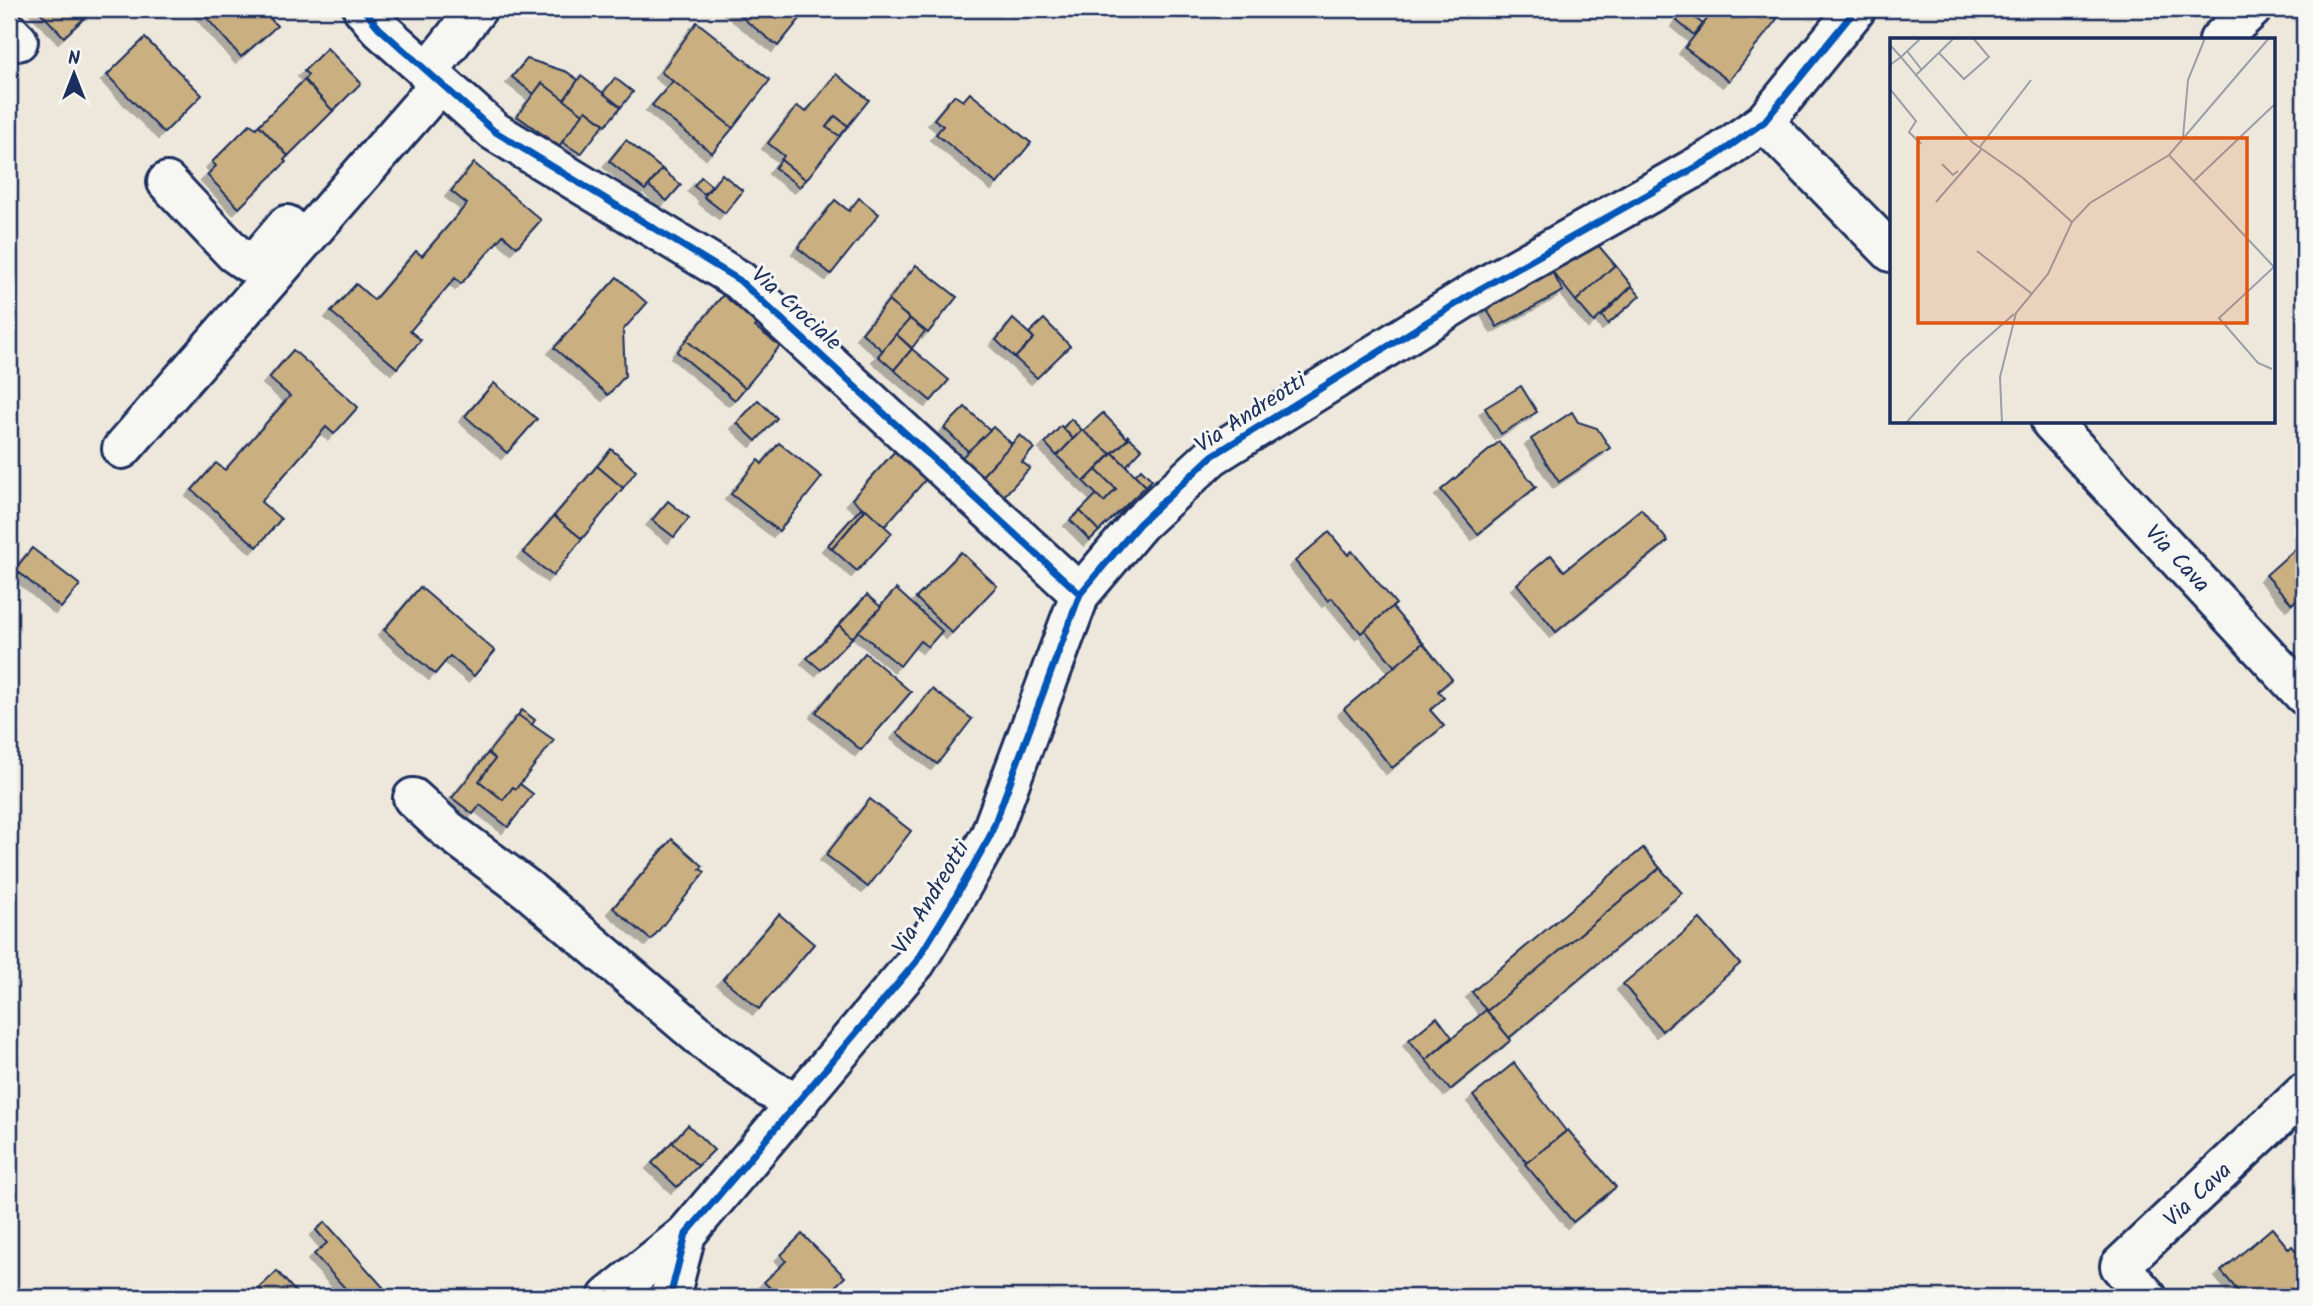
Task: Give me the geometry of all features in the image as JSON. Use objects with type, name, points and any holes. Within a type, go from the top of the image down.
[{"type":"street","name":"Via Crociale","points":[[362,9],[379,29],[494,131],[738,280],[1080,594]]},
{"type":"street","points":[[122,449],[430,75],[477,9]]},
{"type":"street","name":"Via Andreotti","points":[[670,1297],[686,1234],[916,962],[990,836],[1080,594],[1139,524],[1212,456],[1480,289],[1716,156],[1764,122],[1856,9]]},
{"type":"street","points":[[2221,38],[2252,9]]},
{"type":"street","points":[[167,182],[234,253],[247,262],[259,258],[430,75]]},
{"type":"street","points":[[1764,122],[1890,251]]},
{"type":"street","name":"Via Cava","points":[[2053,424],[2304,695]]},
{"type":"street","points":[[413,798],[448,830],[527,889],[716,1050],[770,1088],[799,1103]]},
{"type":"street","name":"Via Cava","points":[[2147,1297],[2120,1266],[2304,1093]]},
{"type":"street","points":[[608,1297],[686,1234]]},
{"type":"building","points":[[37,9],[94,9],[64,37]]},
{"type":"building","points":[[199,9],[281,9],[270,18],[277,26],[241,57]]},
{"type":"building","points":[[731,9],[808,9],[778,46]]},
{"type":"building","points":[[1715,9],[1764,9],[1777,19],[1729,81],[1685,48]]},
{"type":"building","points":[[1684,10],[1703,24],[1694,35],[1677,21]]},
{"type":"building","points":[[697,22],[770,80],[733,128],[661,72]]},
{"type":"building","points":[[145,38],[202,95],[164,133],[107,75]]},
{"type":"building","points":[[327,48],[361,83],[333,111],[304,80],[308,75],[304,71]]},
{"type":"building","points":[[527,59],[567,72],[578,80],[564,100],[542,83],[534,94],[512,77]]},
{"type":"building","points":[[836,74],[869,100],[848,126],[835,116],[826,127],[840,136],[806,180],[781,160],[784,156],[768,143],[797,106],[806,112]]},
{"type":"building","points":[[581,76],[621,107],[606,125],[586,110],[583,114],[564,100]]},
{"type":"building","points":[[615,78],[633,92],[621,107],[603,93]]},
{"type":"building","points":[[304,80],[333,111],[288,156],[259,125]]},
{"type":"building","points":[[673,81],[733,128],[712,153],[652,105]]},
{"type":"building","points":[[542,83],[583,114],[559,146],[517,116]]},
{"type":"building","points":[[970,93],[1031,143],[997,184],[936,134],[943,126],[934,119],[954,95],[963,101]]},
{"type":"building","points":[[586,110],[604,124],[581,154],[562,142]]},
{"type":"building","points":[[835,116],[848,126],[840,136],[826,127]]},
{"type":"building","points":[[250,124],[256,128],[259,125],[288,156],[284,160],[286,162],[239,208],[207,175],[216,166],[212,162]]},
{"type":"building","points":[[626,140],[662,169],[645,190],[609,161]]},
{"type":"building","points":[[781,160],[806,180],[800,187],[775,168]]},
{"type":"building","points":[[474,163],[541,220],[517,247],[503,235],[461,284],[455,278],[410,331],[421,340],[397,368],[331,312],[356,284],[374,300],[416,251],[422,256],[467,204],[451,191]]},
{"type":"building","points":[[662,169],[681,185],[667,201],[649,186]]},
{"type":"building","points":[[722,174],[743,191],[725,213],[704,197]]},
{"type":"building","points":[[701,177],[712,186],[704,194],[694,186]]},
{"type":"building","points":[[859,198],[879,214],[831,274],[798,248],[835,200],[849,211]]},
{"type":"building","points":[[1592,238],[1615,265],[1576,301],[1552,271]]},
{"type":"building","points":[[916,265],[957,297],[928,333],[888,301]]},
{"type":"building","points":[[1548,265],[1563,291],[1497,327],[1482,301]]},
{"type":"building","points":[[1615,265],[1632,286],[1594,322],[1576,301]]},
{"type":"building","points":[[617,277],[647,303],[623,330],[625,376],[608,395],[554,348]]},
{"type":"building","points":[[1632,286],[1640,296],[1608,324],[1602,316]]},
{"type":"building","points":[[723,295],[758,324],[755,327],[780,346],[745,388],[686,340]]},
{"type":"building","points":[[888,301],[910,319],[883,351],[862,333]]},
{"type":"building","points":[[910,319],[925,331],[912,348],[896,334]]},
{"type":"building","points":[[1013,319],[1034,338],[1015,358],[996,340]]},
{"type":"building","points":[[1044,319],[1070,346],[1037,378],[1015,358],[1034,338],[1029,333]]},
{"type":"building","points":[[896,334],[912,349],[894,370],[878,356]]},
{"type":"building","points":[[686,340],[745,388],[735,400],[677,352]]},
{"type":"building","points":[[912,349],[949,380],[931,401],[894,370]]},
{"type":"building","points":[[293,350],[358,407],[334,434],[326,427],[261,502],[281,519],[257,547],[192,490],[216,463],[225,470],[290,396],[269,378]]},
{"type":"building","points":[[494,383],[537,419],[507,453],[465,416]]},
{"type":"building","points":[[1521,386],[1537,412],[1501,434],[1485,408]]},
{"type":"building","points":[[758,400],[777,418],[756,441],[737,423]]},
{"type":"building","points":[[965,407],[990,430],[969,452],[944,428]]},
{"type":"building","points":[[1572,412],[1578,422],[1597,428],[1610,448],[1559,482],[1531,439]]},
{"type":"building","points":[[1103,413],[1128,439],[1111,454],[1083,431]]},
{"type":"building","points":[[1071,419],[1082,430],[1073,439],[1063,428]]},
{"type":"building","points":[[1061,426],[1073,439],[1057,456],[1045,443]]},
{"type":"building","points":[[993,427],[1012,444],[980,478],[960,459]]},
{"type":"building","points":[[1082,430],[1111,454],[1084,482],[1057,456]]},
{"type":"building","points":[[1020,435],[1034,448],[1022,462],[1030,468],[1002,498],[980,478]]},
{"type":"building","points":[[1128,436],[1142,449],[1126,466],[1113,453]]},
{"type":"building","points":[[1499,442],[1536,487],[1478,534],[1441,490]]},
{"type":"building","points":[[779,443],[822,477],[779,531],[731,494],[758,460],[762,464]]},
{"type":"building","points":[[611,449],[636,471],[623,488],[597,466]]},
{"type":"building","points":[[896,450],[927,478],[885,526],[852,499]]},
{"type":"building","points":[[1113,453],[1146,486],[1099,531],[1080,511],[1097,494],[1104,502],[1116,489],[1096,470]]},
{"type":"building","points":[[597,466],[623,488],[582,539],[554,516]]},
{"type":"building","points":[[1141,469],[1152,480],[1146,486],[1135,475]]},
{"type":"building","points":[[1096,470],[1116,489],[1104,502],[1084,482]]},
{"type":"building","points":[[668,501],[689,518],[674,537],[652,520]]},
{"type":"building","points":[[861,508],[864,511],[832,549],[828,545]]},
{"type":"building","points":[[866,509],[892,533],[857,571],[832,549]]},
{"type":"building","points":[[1641,509],[1668,541],[1556,632],[1517,584],[1551,555],[1564,571]]},
{"type":"building","points":[[1080,511],[1099,531],[1090,540],[1070,520]]},
{"type":"building","points":[[554,516],[582,539],[553,576],[523,552]]},
{"type":"building","points":[[1329,532],[1348,555],[1352,551],[1396,604],[1361,633],[1332,598],[1328,601],[1295,561]]},
{"type":"building","points":[[2302,543],[2304,592],[2292,604],[2266,575]]},
{"type":"building","points":[[32,548],[80,585],[61,608],[15,569]]},
{"type":"building","points":[[961,552],[997,586],[952,633],[916,598]]},
{"type":"building","points":[[420,587],[495,651],[474,676],[450,656],[435,674],[384,630]]},
{"type":"building","points":[[896,589],[942,631],[928,647],[920,641],[900,666],[858,631]]},
{"type":"building","points":[[867,595],[881,607],[852,638],[839,625]]},
{"type":"building","points":[[1392,607],[1423,643],[1395,667],[1365,630]]},
{"type":"building","points":[[839,625],[852,638],[821,670],[807,658]]},
{"type":"building","points":[[1423,643],[1452,679],[1438,691],[1444,698],[1430,710],[1444,726],[1392,768],[1344,709]]},
{"type":"building","points":[[865,653],[911,692],[861,750],[816,712]]},
{"type":"building","points":[[932,689],[972,719],[937,764],[897,733]]},
{"type":"building","points":[[522,710],[535,720],[531,726],[518,715]]},
{"type":"building","points":[[518,715],[554,740],[516,789],[513,787],[503,800],[479,781],[495,759],[488,753]]},
{"type":"building","points":[[488,753],[495,759],[479,781],[503,800],[513,787],[516,789],[520,784],[533,794],[508,827],[480,805],[473,814],[452,798]]},
{"type":"building","points":[[870,799],[911,831],[868,887],[826,855]]},
{"type":"building","points":[[672,839],[703,866],[700,869],[705,872],[651,940],[613,908]]},
{"type":"building","points":[[1643,848],[1660,868],[1487,1011],[1472,992]]},
{"type":"building","points":[[1660,868],[1682,893],[1509,1038],[1487,1011]]},
{"type":"building","points":[[779,914],[814,944],[759,1009],[723,979]]},
{"type":"building","points":[[1700,919],[1740,964],[1662,1031],[1623,984]]},
{"type":"building","points":[[1486,1010],[1511,1040],[1450,1090],[1426,1060]]},
{"type":"building","points":[[1437,1017],[1452,1037],[1426,1060],[1409,1040]]},
{"type":"building","points":[[1514,1063],[1566,1131],[1527,1163],[1473,1096]]},
{"type":"building","points":[[688,1125],[714,1150],[698,1166],[672,1142]]},
{"type":"building","points":[[1568,1130],[1616,1187],[1573,1222],[1525,1164]]},
{"type":"building","points":[[672,1142],[698,1166],[677,1187],[652,1163]]},
{"type":"building","points":[[325,1222],[390,1295],[388,1297],[353,1297],[314,1254],[327,1243],[316,1230]]},
{"type":"building","points":[[2272,1228],[2289,1249],[2292,1246],[2304,1260],[2304,1286],[2291,1297],[2243,1297],[2221,1271]]},
{"type":"building","points":[[802,1234],[845,1277],[824,1297],[779,1297],[764,1282],[786,1261],[781,1255]]},
{"type":"building","points":[[277,1271],[300,1297],[267,1297],[259,1288]]},
{"type":"cycle path","points":[[363,9],[379,28],[494,131],[739,280],[1080,594]]},
{"type":"cycle path","points":[[670,1297],[686,1234],[916,962],[951,905],[990,836],[1080,594],[1139,524],[1212,456],[1480,289],[1716,156],[1764,122],[1856,9]]}]
